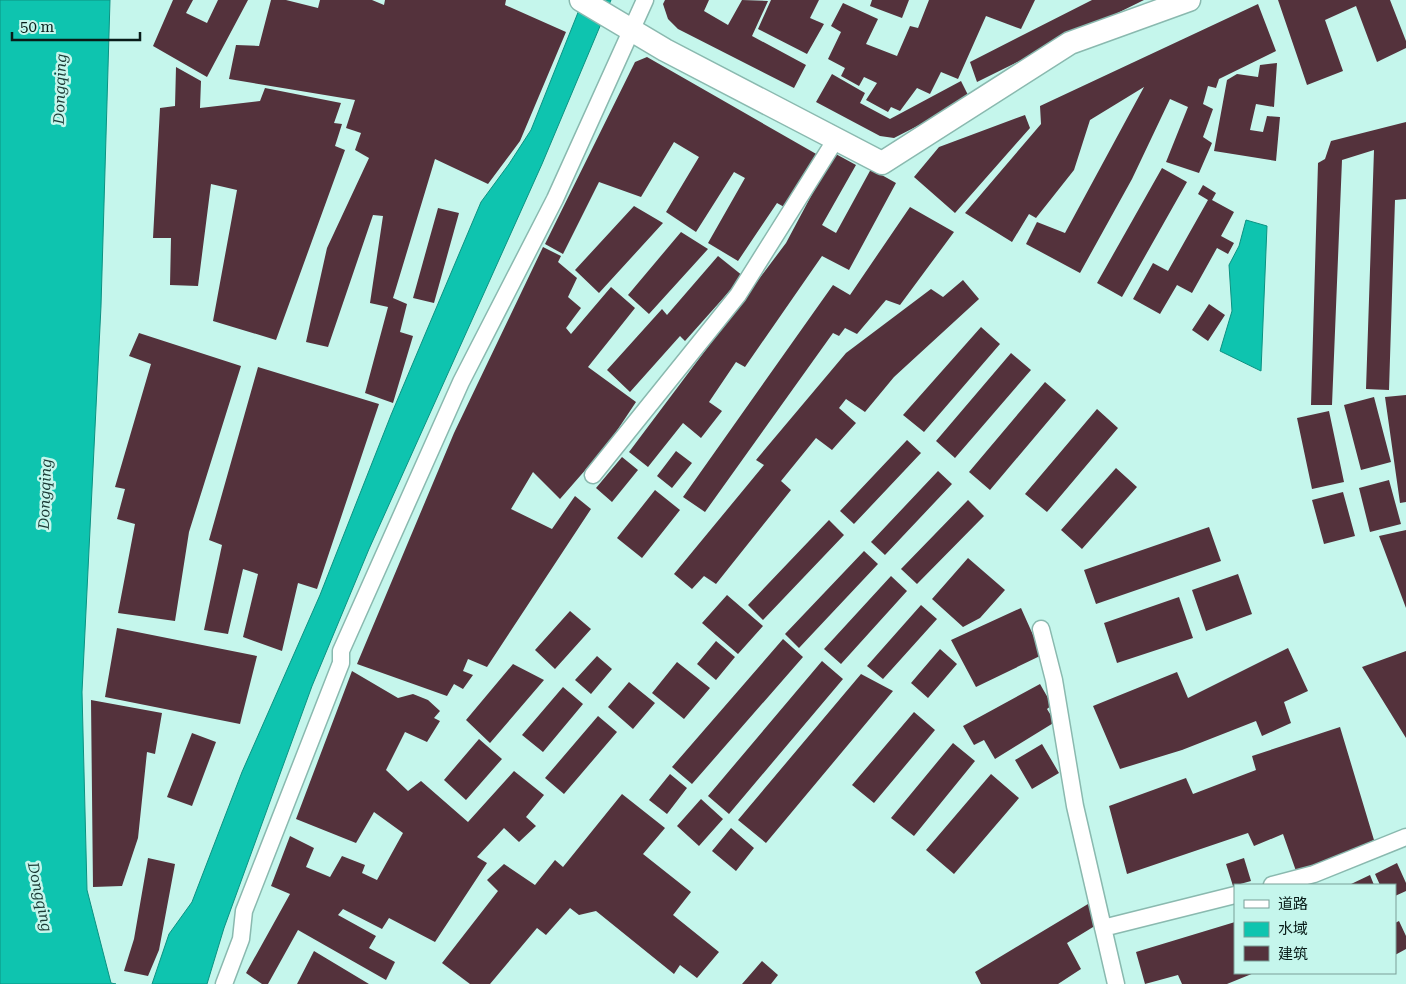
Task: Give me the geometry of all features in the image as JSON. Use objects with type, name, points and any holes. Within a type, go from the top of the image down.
[{"type":"street","points":[[581,0],[665,50],[882,163],[1070,43],[1189,0]]},
{"type":"street","points":[[224,984],[241,939],[244,912],[340,663],[341,651],[461,382],[555,199],[645,0]]},
{"type":"street","points":[[593,475],[738,295],[836,139]]},
{"type":"street","points":[[1041,629],[1054,680],[1075,806],[1116,984]]},
{"type":"street","points":[[1276,884],[1314,874],[1406,837]]},
{"type":"street","points":[[1103,928],[1234,895]]},
{"type":"water","name":"Dongqing","points":[[0,0],[110,0],[101,306],[82,692],[87,890],[111,983],[116,984],[0,984]]},
{"type":"water","points":[[583,0],[611,0],[542,164],[369,549],[312,686],[224,928],[207,984],[152,984],[169,934],[192,902],[242,772],[320,595],[391,415],[481,202],[531,130]]},
{"type":"water","points":[[1246,220],[1267,226],[1261,371],[1220,351],[1232,311],[1229,265],[1239,246]]},
{"type":"building","points":[[173,0],[193,0],[186,13],[207,23],[218,0],[248,0],[207,77],[153,46]]},
{"type":"building","points":[[271,0],[286,0],[318,8],[320,0],[372,0],[384,5],[385,0],[506,0],[505,5],[566,32],[520,141],[488,184],[435,159],[393,298],[407,304],[400,332],[413,336],[393,403],[365,393],[388,307],[370,303],[383,216],[373,215],[328,347],[306,342],[327,248],[369,158],[355,150],[361,133],[346,128],[355,100],[229,79],[236,45],[259,46]]},
{"type":"building","points":[[665,0],[709,0],[704,11],[728,25],[742,0],[768,1],[752,36],[806,65],[794,88],[678,29],[668,19],[663,4]]},
{"type":"building","points":[[771,0],[819,0],[810,18],[824,24],[807,54],[758,29]]},
{"type":"building","points":[[872,0],[909,0],[902,18],[870,6]]},
{"type":"building","points":[[929,0],[1035,0],[1021,29],[986,16],[958,79],[941,72],[930,94],[917,88],[900,111],[891,107],[888,112],[866,100],[877,83],[864,77],[859,86],[841,76],[845,68],[828,59],[841,32],[831,26],[843,3],[878,19],[866,44],[897,56],[910,26],[918,28]]},
{"type":"building","points":[[1092,0],[1144,0],[977,82],[970,62]]},
{"type":"building","points":[[1278,0],[1390,0],[1406,41],[1406,48],[1377,62],[1356,6],[1325,20],[1343,71],[1307,85]]},
{"type":"building","points":[[1258,4],[1276,51],[1219,79],[1216,88],[1208,86],[1203,104],[1213,109],[1203,137],[1212,143],[1199,173],[1166,162],[1188,107],[1170,99],[1132,179],[1080,273],[1026,244],[1037,222],[1065,233],[1144,87],[1090,120],[1074,170],[1036,218],[1029,214],[1012,242],[965,213],[1041,124],[1040,106]]},
{"type":"building","points":[[647,57],[818,155],[786,208],[777,203],[738,261],[708,243],[745,178],[734,172],[696,232],[666,212],[699,157],[674,142],[641,197],[599,182],[563,254],[545,244],[635,62]]},
{"type":"building","points":[[1277,63],[1274,107],[1256,104],[1250,130],[1263,132],[1267,116],[1280,117],[1276,161],[1214,151],[1227,80],[1237,74],[1258,77],[1260,65]]},
{"type":"building","points":[[176,67],[201,81],[200,108],[260,101],[265,88],[341,103],[334,123],[342,124],[335,146],[345,150],[276,340],[213,321],[237,190],[211,184],[198,286],[170,285],[171,238],[153,238],[160,108],[175,106]]},
{"type":"building","points":[[832,74],[865,93],[860,103],[890,119],[961,81],[970,99],[894,138],[880,136],[816,102]]},
{"type":"building","points":[[1025,115],[1030,128],[955,213],[914,177],[939,147]]},
{"type":"building","points":[[1406,122],[1406,199],[1395,200],[1389,390],[1366,389],[1374,150],[1342,160],[1332,405],[1311,405],[1318,163],[1325,159],[1331,141]]},
{"type":"building","points":[[834,153],[856,165],[822,225],[836,233],[871,169],[896,183],[849,270],[822,256],[745,367],[736,362],[709,402],[722,411],[701,438],[683,423],[648,467],[629,452],[786,243]]},
{"type":"building","points":[[1162,168],[1187,182],[1122,297],[1097,283]]},
{"type":"building","points":[[1203,185],[1216,193],[1212,200],[1234,212],[1221,236],[1234,243],[1228,254],[1217,248],[1192,293],[1177,285],[1160,314],[1133,299],[1153,263],[1168,271],[1208,200],[1198,194]]},
{"type":"building","points":[[634,206],[663,223],[599,293],[575,270]]},
{"type":"building","points":[[910,207],[954,232],[900,305],[886,300],[857,334],[845,328],[839,336],[833,333],[705,512],[683,497],[833,285],[850,295]]},
{"type":"building","points":[[438,208],[459,213],[434,303],[413,298]]},
{"type":"building","points":[[681,232],[708,249],[649,314],[628,295]]},
{"type":"building","points":[[543,247],[561,256],[558,262],[577,278],[568,297],[581,308],[566,328],[571,334],[611,287],[635,308],[588,367],[636,402],[608,444],[560,499],[533,472],[511,509],[552,529],[575,496],[591,509],[487,667],[468,659],[463,671],[473,675],[463,689],[454,684],[447,696],[357,664],[454,433]]},
{"type":"building","points":[[718,256],[743,276],[685,341],[680,336],[630,392],[607,370],[662,309],[667,315]]},
{"type":"building","points":[[963,280],[979,299],[894,377],[865,412],[846,399],[839,408],[856,423],[832,450],[816,438],[781,481],[791,490],[716,584],[704,576],[692,589],[674,574],[764,465],[756,460],[846,353],[931,289],[943,297]]},
{"type":"building","points":[[1209,304],[1225,315],[1208,341],[1192,330]]},
{"type":"building","points":[[981,327],[1000,344],[924,432],[903,415]]},
{"type":"building","points":[[139,333],[241,366],[189,532],[175,621],[118,613],[135,524],[117,519],[125,489],[115,487],[151,364],[129,356]]},
{"type":"building","points":[[1011,353],[1031,370],[955,458],[936,441]]},
{"type":"building","points":[[258,367],[379,404],[317,589],[298,583],[282,651],[243,637],[258,574],[243,569],[228,634],[204,630],[222,545],[209,540]]},
{"type":"building","points":[[1045,382],[1066,400],[990,490],[969,472]]},
{"type":"building","points":[[1406,395],[1406,502],[1400,503],[1385,397]]},
{"type":"building","points":[[1374,397],[1391,462],[1361,470],[1344,405]]},
{"type":"building","points":[[1097,409],[1118,428],[1047,512],[1025,494]]},
{"type":"building","points":[[1329,411],[1344,482],[1312,489],[1297,418]]},
{"type":"building","points":[[907,440],[921,453],[854,524],[840,511]]},
{"type":"building","points":[[676,451],[692,463],[672,488],[657,476]]},
{"type":"building","points":[[622,457],[638,470],[612,502],[596,488]]},
{"type":"building","points":[[1116,468],[1137,487],[1082,549],[1061,530]]},
{"type":"building","points":[[938,471],[952,484],[885,555],[871,542]]},
{"type":"building","points":[[1389,480],[1401,524],[1370,532],[1359,488]]},
{"type":"building","points":[[655,490],[680,510],[642,558],[617,538]]},
{"type":"building","points":[[1343,492],[1355,536],[1324,544],[1312,500]]},
{"type":"building","points":[[968,500],[984,516],[917,584],[901,569]]},
{"type":"building","points":[[829,520],[844,535],[763,620],[748,605]]},
{"type":"building","points":[[1209,527],[1221,561],[1096,604],[1084,570]]},
{"type":"building","points":[[1406,530],[1406,608],[1379,536]]},
{"type":"building","points":[[864,551],[878,564],[799,648],[785,634]]},
{"type":"building","points":[[968,558],[1005,590],[980,618],[963,627],[932,599]]},
{"type":"building","points":[[1238,574],[1252,614],[1206,631],[1192,590]]},
{"type":"building","points":[[891,576],[907,591],[841,664],[824,649]]},
{"type":"building","points":[[727,595],[763,626],[738,654],[702,623]]},
{"type":"building","points":[[1179,597],[1193,638],[1117,663],[1104,623]]},
{"type":"building","points":[[921,605],[937,619],[883,679],[867,666]]},
{"type":"building","points":[[1021,608],[1042,655],[976,687],[951,640]]},
{"type":"building","points":[[570,611],[591,629],[555,669],[535,650]]},
{"type":"building","points":[[117,628],[257,656],[240,724],[105,697]]},
{"type":"building","points":[[783,639],[803,657],[692,784],[672,767]]},
{"type":"building","points":[[716,641],[735,657],[716,680],[697,664]]},
{"type":"building","points":[[1288,648],[1308,691],[1284,702],[1291,723],[1262,736],[1256,721],[1182,750],[1120,769],[1093,706],[1177,672],[1188,698]]},
{"type":"building","points":[[940,649],[957,664],[928,698],[911,683]]},
{"type":"building","points":[[1406,651],[1406,738],[1362,667]]},
{"type":"building","points":[[597,656],[612,669],[591,694],[575,680]]},
{"type":"building","points":[[822,661],[843,679],[729,814],[708,796]]},
{"type":"building","points":[[677,662],[710,688],[684,719],[652,693]]},
{"type":"building","points":[[513,664],[544,680],[490,743],[466,720]]},
{"type":"building","points":[[352,671],[398,698],[413,694],[428,700],[440,711],[434,718],[440,721],[427,742],[405,732],[386,770],[408,791],[421,781],[468,822],[514,771],[544,795],[526,817],[536,826],[519,842],[504,828],[477,857],[487,863],[435,942],[389,918],[382,929],[343,909],[338,915],[376,936],[369,948],[395,962],[386,980],[298,930],[268,984],[262,984],[246,973],[290,894],[271,886],[290,836],[314,848],[306,867],[330,877],[342,856],[365,865],[362,873],[377,880],[403,833],[374,812],[356,843],[296,819]]},
{"type":"building","points":[[861,674],[893,691],[766,843],[738,820]]},
{"type":"building","points":[[629,682],[655,703],[633,729],[608,707]]},
{"type":"building","points":[[1040,684],[1052,705],[1047,709],[1055,722],[995,759],[984,740],[974,745],[963,726]]},
{"type":"building","points":[[563,687],[583,704],[543,752],[522,735]]},
{"type":"building","points":[[91,700],[162,713],[155,754],[147,752],[138,838],[122,886],[93,887]]},
{"type":"building","points":[[914,712],[935,730],[874,803],[852,785]]},
{"type":"building","points":[[598,716],[617,732],[564,794],[545,778]]},
{"type":"building","points":[[1340,727],[1374,840],[1327,862],[1296,871],[1283,834],[1254,846],[1248,833],[1127,874],[1109,806],[1186,778],[1193,794],[1256,770],[1252,756]]},
{"type":"building","points":[[192,733],[216,742],[192,806],[167,797]]},
{"type":"building","points":[[479,739],[502,759],[466,800],[444,780]]},
{"type":"building","points":[[953,743],[975,761],[914,836],[891,818]]},
{"type":"building","points":[[1042,744],[1059,773],[1032,789],[1015,760]]},
{"type":"building","points":[[670,774],[687,788],[667,814],[649,800]]},
{"type":"building","points":[[991,774],[1019,798],[954,874],[926,850]]},
{"type":"building","points":[[622,794],[665,828],[643,854],[691,892],[673,915],[719,952],[697,978],[680,965],[674,974],[596,911],[579,915],[570,908],[546,935],[537,928],[490,984],[470,984],[442,963],[498,891],[487,880],[504,864],[535,885],[555,860],[563,867]]},
{"type":"building","points":[[701,799],[723,819],[699,846],[677,826]]},
{"type":"building","points":[[731,828],[754,848],[736,871],[712,851]]},
{"type":"building","points":[[148,858],[175,864],[159,950],[148,976],[124,971],[134,939]]},
{"type":"building","points":[[1244,858],[1251,881],[1234,884],[1233,886],[1226,864]]},
{"type":"building","points":[[1397,863],[1406,883],[1406,891],[1396,896],[1396,884],[1380,884],[1375,874]]},
{"type":"building","points":[[1370,875],[1374,884],[1351,884]]},
{"type":"building","points":[[1088,904],[1098,924],[1067,943],[1081,969],[1058,984],[981,984],[975,972]]},
{"type":"building","points":[[1399,921],[1406,936],[1406,949],[1396,954],[1396,922]]},
{"type":"building","points":[[1234,922],[1234,974],[1252,974],[1227,984],[1182,984],[1178,975],[1145,984],[1136,952]]},
{"type":"building","points":[[314,951],[369,984],[297,984]]},
{"type":"building","points":[[762,961],[778,975],[771,984],[742,984]]}]
